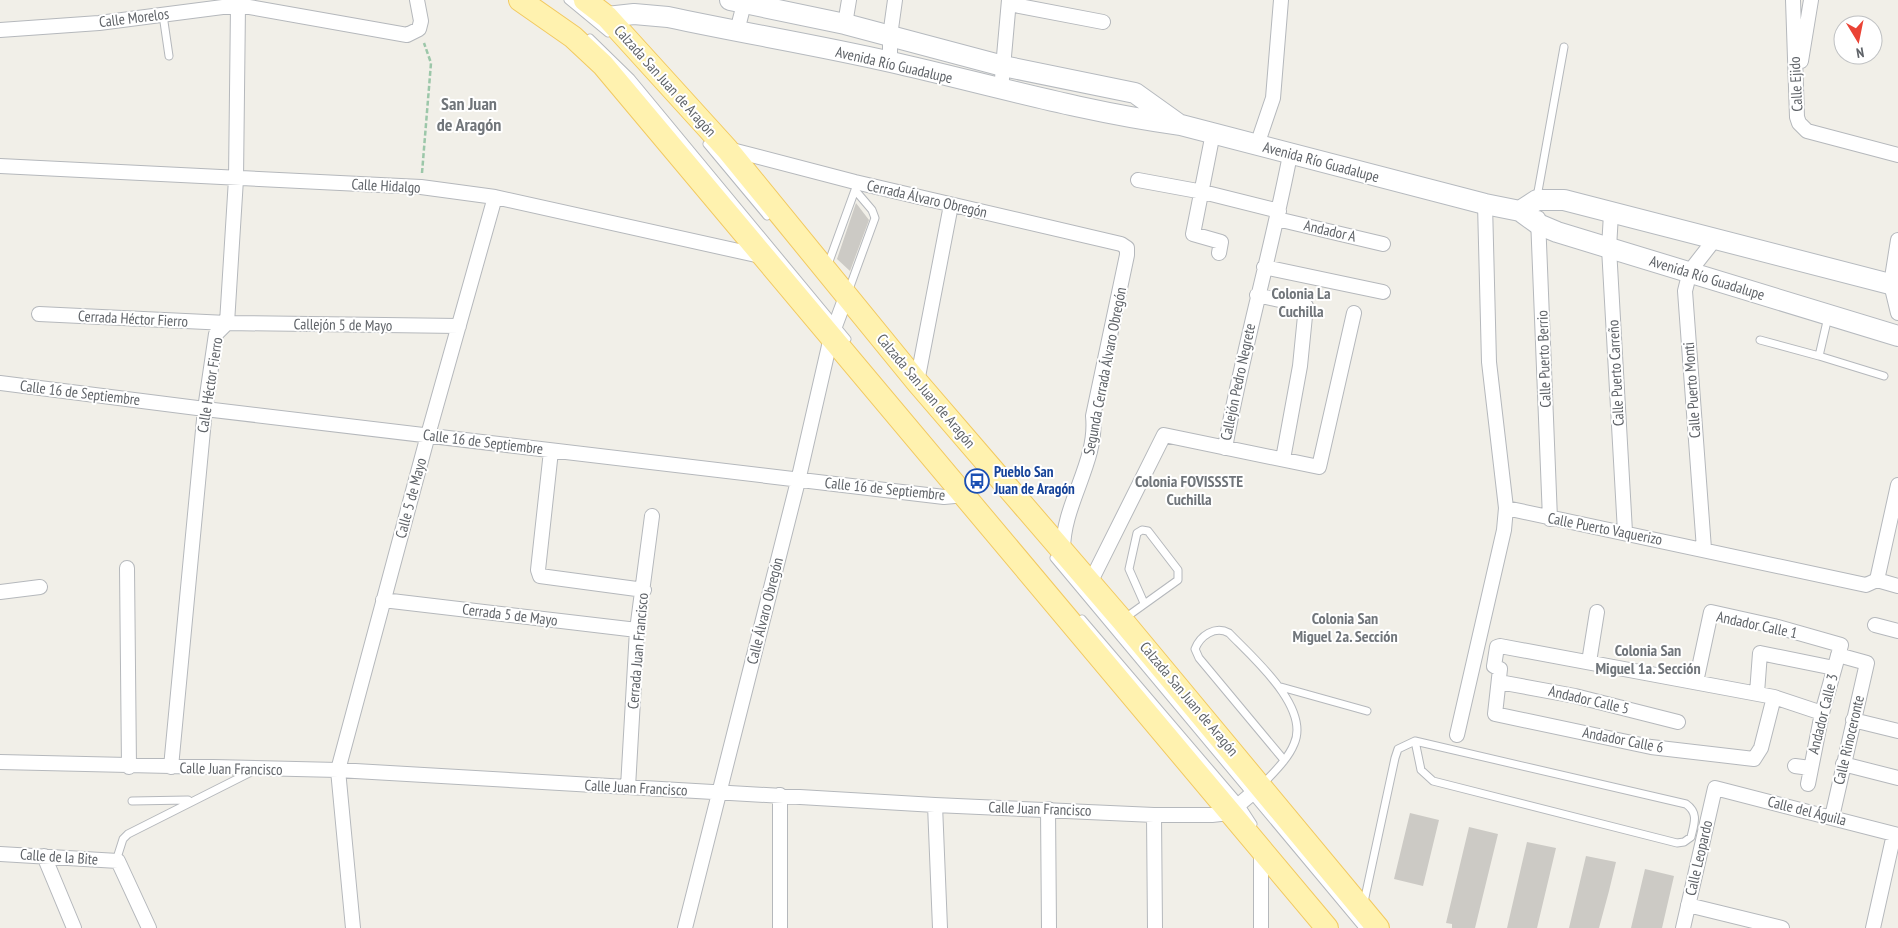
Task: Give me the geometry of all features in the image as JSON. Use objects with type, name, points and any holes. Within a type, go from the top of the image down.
[{"type":"main road","points":[[520,0],[573,37],[603,65],[765,258],[833,330],[965,495],[1234,808],[1327,928]]},
{"type":"main road","name":"Calzada San Juan de Aragón","points":[[588,4],[727,149],[826,270],[843,303],[917,382],[1056,551],[1090,583],[1122,620],[1256,790],[1362,918],[1378,928]]},
{"type":"street","points":[[417,0],[421,21],[417,32]]},
{"type":"street","points":[[845,24],[849,0]]},
{"type":"street","points":[[890,62],[890,36],[895,0]]},
{"type":"street","points":[[1257,145],[1273,98],[1281,0]]},
{"type":"street","name":"Calle Ejido","points":[[1793,0],[1796,96],[1799,123],[1806,131],[1898,155]]},
{"type":"street","points":[[1796,96],[1811,0]]},
{"type":"street","points":[[737,32],[740,1]]},
{"type":"street","name":"Avenida Río Guadalupe","points":[[740,1],[845,24],[1003,66],[1135,93],[1181,125]]},
{"type":"street","points":[[1001,90],[1009,2],[1103,22]]},
{"type":"street","name":"Calle Morelos","points":[[0,30],[100,23],[264,4],[407,35],[417,32]]},
{"type":"street","name":"Avenida Río Guadalupe","points":[[588,4],[634,14],[668,16],[737,32],[890,62],[1001,90],[1133,119],[1181,125],[1290,155],[1485,204],[1529,205],[1564,200],[1612,214],[1894,285]]},
{"type":"street","name":"Calle Héctor Fierro","points":[[171,767],[205,409],[216,334],[227,323],[236,179],[238,6]]},
{"type":"street","points":[[1213,133],[1193,234],[1221,242],[1219,253]]},
{"type":"street","name":"Cerrada Álvaro Obregón","points":[[727,149],[855,186],[951,205],[1121,244],[1127,248]]},
{"type":"street","name":"Callejón Pedro Negrete","points":[[1090,583],[1164,436],[1225,448],[1257,295],[1278,215],[1290,155]]},
{"type":"street","name":"Calle Hidalgo","points":[[0,166],[421,187],[495,197],[765,258]]},
{"type":"street","name":"Andador A","points":[[1138,180],[1202,192],[1383,244]]},
{"type":"street","name":"Calle 5 de Mayo","points":[[338,770],[428,434],[495,197]]},
{"type":"street","points":[[1457,735],[1504,530],[1506,508],[1490,362],[1485,204]]},
{"type":"street","points":[[917,382],[951,205]]},
{"type":"street","name":"Avenida Río Guadalupe","points":[[1529,205],[1538,224],[1610,248],[1898,336]]},
{"type":"street","name":"Calle Puerto Carreño","points":[[1612,214],[1610,248],[1624,532]]},
{"type":"street","name":"Calle Puerto Berrio","points":[[1538,224],[1550,519]]},
{"type":"street","name":"Calle Puerto Monti","points":[[1704,549],[1685,291],[1690,271],[1715,239]]},
{"type":"street","points":[[1898,240],[1894,285],[1898,313]]},
{"type":"street","name":"Segunda Cerrada Álvaro Obregón","points":[[1056,551],[1093,440],[1093,416],[1128,255],[1127,248]]},
{"type":"street","points":[[1264,267],[1383,292]]},
{"type":"street","points":[[1257,295],[1306,306],[1300,366],[1284,459]]},
{"type":"street","name":"Calle Álvaro Obregón","points":[[685,928],[798,481],[833,330],[843,303]]},
{"type":"street","points":[[1225,448],[1319,467],[1354,313]]},
{"type":"street","name":"Cerrada Héctor Fierro","points":[[39,314],[227,323]]},
{"type":"street","name":"Callejón 5 de Mayo","points":[[227,323],[459,326]]},
{"type":"street","name":"Calle 16 de Septiembre","points":[[0,383],[205,409],[428,434],[798,481],[944,497],[965,495]]},
{"type":"street","points":[[551,450],[538,570],[540,576],[644,590]]},
{"type":"street","points":[[1872,583],[1898,489]]},
{"type":"street","name":"Calle Puerto Vaquerizo","points":[[1506,508],[1550,519],[1624,532],[1872,583],[1898,586]]},
{"type":"street","name":"Cerrada Juan Francisco","points":[[628,788],[637,630],[644,590],[652,516]]},
{"type":"street","points":[[127,568],[129,767]]},
{"type":"street","points":[[0,592],[40,587]]},
{"type":"street","name":"Cerrada 5 de Mayo","points":[[384,600],[637,630]]},
{"type":"street","points":[[1589,662],[1597,612]]},
{"type":"street","name":"Andador Calle 1","points":[[1696,682],[1711,612],[1774,626],[1838,656]]},
{"type":"street","points":[[1875,626],[1898,631]]},
{"type":"street","points":[[1499,682],[1500,668],[1494,666],[1498,646],[1774,697],[1822,713]]},
{"type":"street","points":[[1757,694],[1760,653],[1838,656]]},
{"type":"street","name":"Calle Rinoceronte","points":[[1832,817],[1867,663],[1838,656]]},
{"type":"street","name":"Andador Calle 3","points":[[1808,784],[1822,713],[1838,656]]},
{"type":"street","name":"Andador Calle 6","points":[[1499,682],[1495,714],[1651,747],[1754,759],[1760,748],[1774,697]]},
{"type":"street","name":"Andador Calle 5","points":[[1499,682],[1575,696],[1678,722]]},
{"type":"street","points":[[1853,720],[1898,731]]},
{"type":"street","name":"Calle Juan Francisco","points":[[0,762],[129,767],[338,770],[935,805],[1154,815],[1212,815],[1234,808]]},
{"type":"street","points":[[1843,764],[1898,778]]},
{"type":"street","points":[[1795,766],[1810,768]]},
{"type":"street","points":[[338,770],[353,928]]},
{"type":"street","name":"Calle del Águila","points":[[1715,788],[1896,834]]},
{"type":"street","name":"Calle Leopardo","points":[[1682,928],[1715,788]]},
{"type":"street","points":[[1234,808],[1256,790]]},
{"type":"street","points":[[780,795],[780,928]]},
{"type":"street","points":[[935,805],[940,928]]},
{"type":"street","points":[[1048,809],[1049,928]]},
{"type":"street","points":[[1154,815],[1155,928]]},
{"type":"street","points":[[1873,928],[1896,834]]},
{"type":"street","points":[[1261,842],[1261,928]]},
{"type":"street","name":"Calle de la Bite","points":[[0,854],[117,861]]},
{"type":"street","points":[[44,856],[74,928]]},
{"type":"street","points":[[117,861],[149,928]]},
{"type":"street","points":[[1688,905],[1749,924],[1782,928]]},
{"type":"lane","points":[[588,4],[616,40]]},
{"type":"lane","points":[[163,15],[169,56]]},
{"type":"lane","points":[[581,31],[603,49],[630,78],[833,330],[852,346]]},
{"type":"lane","points":[[1529,205],[1564,48]]},
{"type":"lane","points":[[701,137],[775,225]]},
{"type":"lane","points":[[826,270],[855,186]]},
{"type":"lane","points":[[843,303],[875,218],[872,210],[855,186]]},
{"type":"lane","points":[[1819,356],[1829,316]]},
{"type":"lane","points":[[1760,340],[1884,376]]},
{"type":"lane","points":[[879,349],[942,424]]},
{"type":"lane","points":[[1122,620],[1178,580],[1180,575],[1148,531],[1142,530],[1137,534],[1128,566],[1144,603]]},
{"type":"lane","points":[[1056,551],[1256,790],[1284,760],[1295,743],[1298,731],[1295,718],[1281,687],[1229,633],[1222,629],[1213,630],[1198,642],[1195,649],[1198,658],[1284,760]]},
{"type":"lane","points":[[1074,609],[1234,808]]},
{"type":"lane","points":[[1281,687],[1367,711]]},
{"type":"lane","points":[[1362,918],[1395,758],[1398,749],[1415,742],[1686,804],[1692,808],[1696,815],[1691,837],[1684,842],[1677,843],[1433,781],[1421,770],[1415,742]]},
{"type":"lane","points":[[117,861],[123,839],[128,834],[191,800],[256,770]]},
{"type":"lane","points":[[132,800],[191,800]]},
{"type":"lane","points":[[1283,863],[1337,928]]},
{"type":"path","points":[[417,32],[431,63],[421,187]]},
{"type":"building","points":[[856,203],[869,220],[850,271],[837,259]]},
{"type":"building","points":[[1410,813],[1439,820],[1423,886],[1394,879]]},
{"type":"building","points":[[1469,827],[1498,834],[1475,928],[1452,928],[1452,924],[1446,923]]},
{"type":"building","points":[[1527,842],[1556,848],[1537,928],[1507,928]]},
{"type":"building","points":[[1586,856],[1616,862],[1599,928],[1569,928]]},
{"type":"building","points":[[1645,869],[1674,876],[1662,928],[1631,928]]},
{"type":"place","name":"Pueblo San Juan de Aragón","points":[[977,481]]},
{"type":"district","name":"San Juan de Aragón","points":[[469,114]]},
{"type":"district","name":"Colonia La Cuchilla","points":[[1301,302]]},
{"type":"district","name":"Colonia FOVISSSTE Cuchilla","points":[[1189,490]]},
{"type":"district","name":"Colonia San Miguel 2a. Sección","points":[[1345,627]]},
{"type":"district","name":"Colonia San Miguel 1a. Sección","points":[[1648,659]]}]
